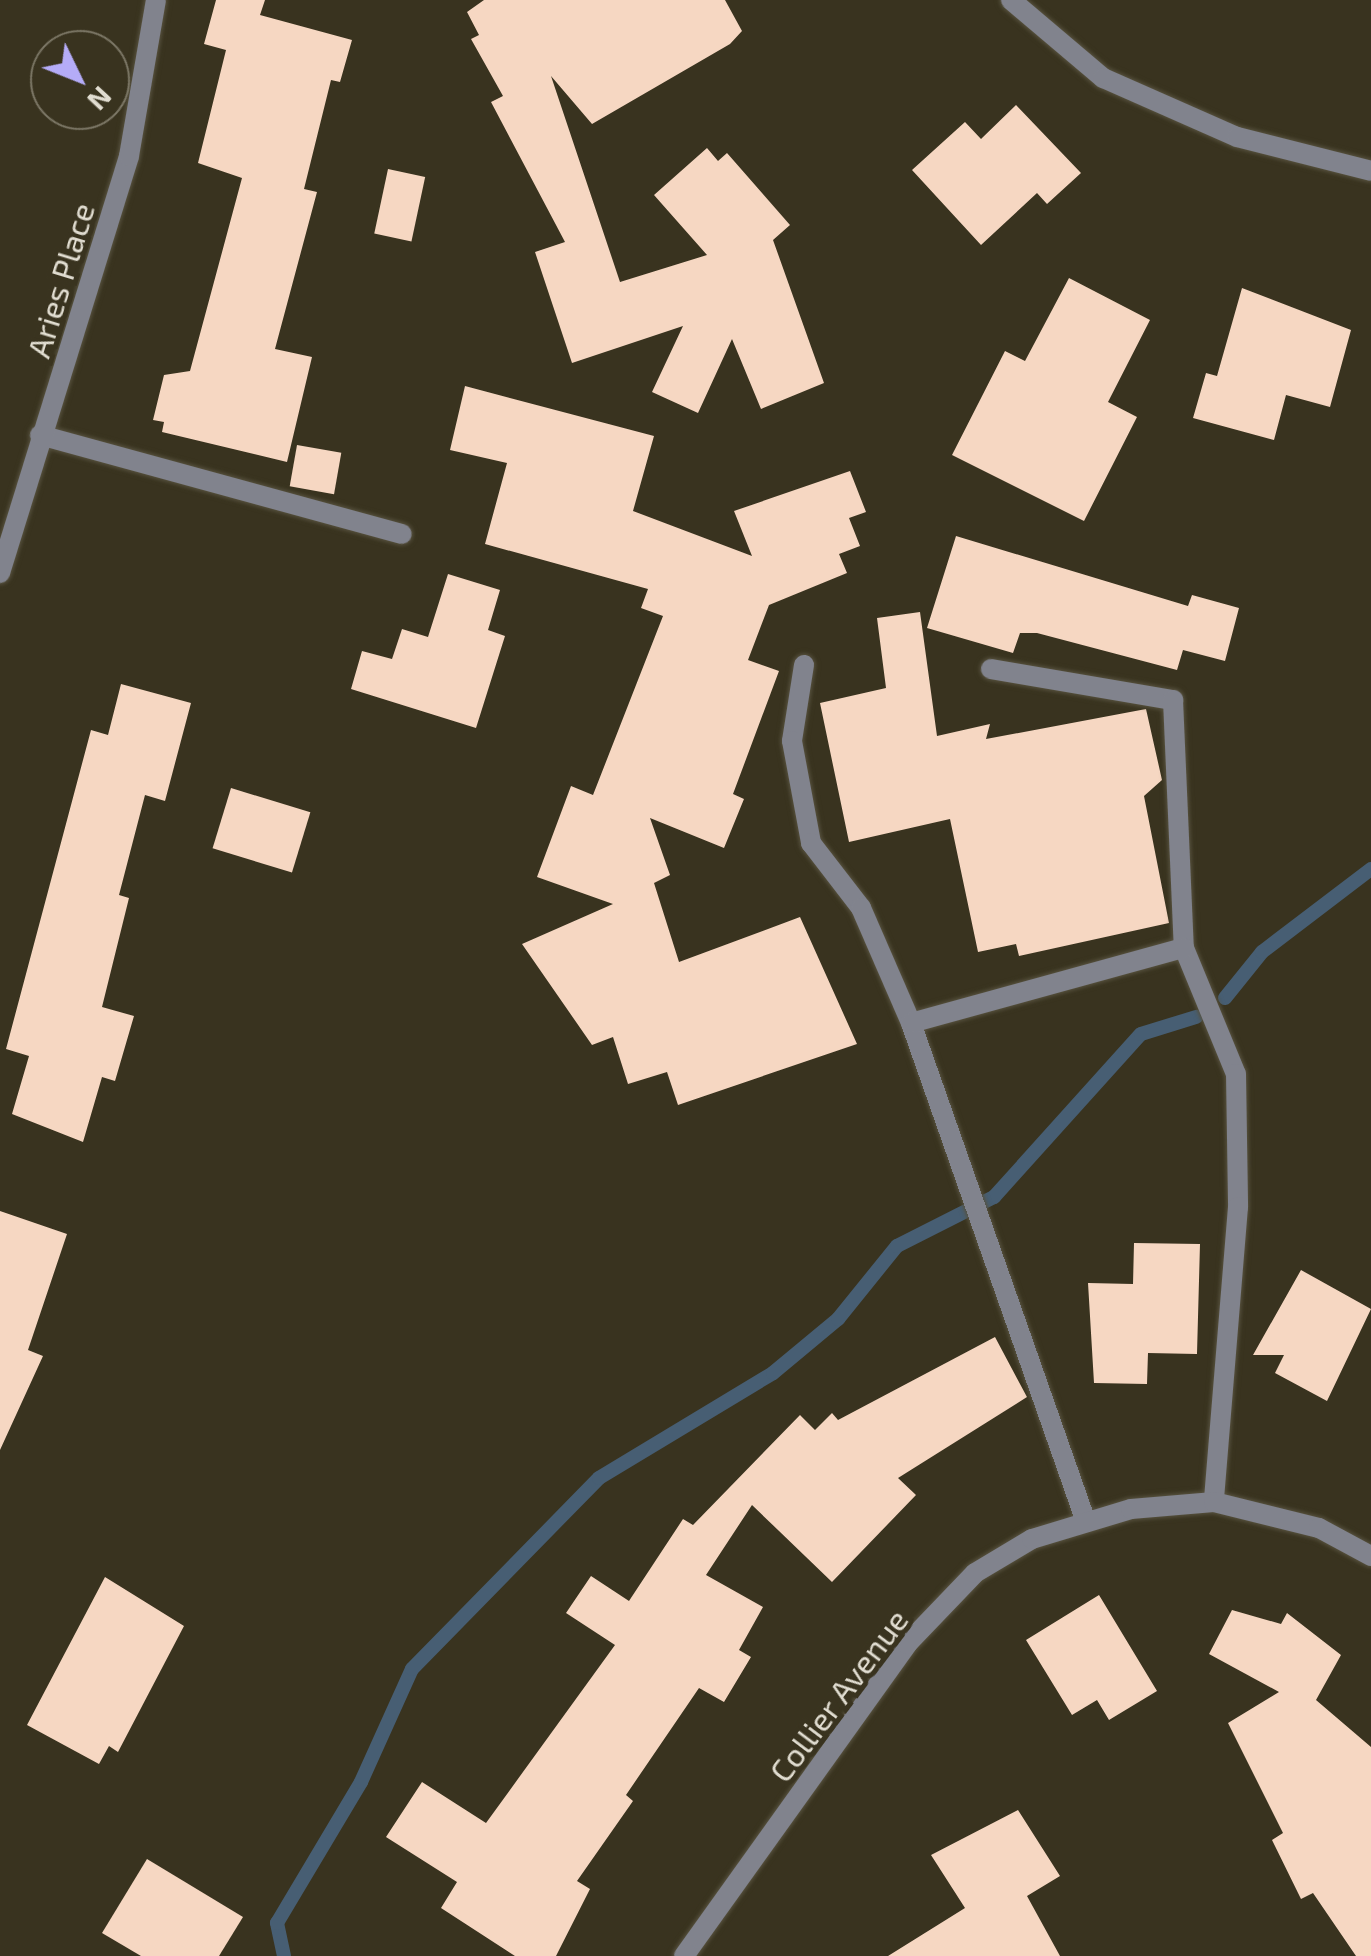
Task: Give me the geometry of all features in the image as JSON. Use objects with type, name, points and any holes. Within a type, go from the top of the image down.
[{"type":"street","name":"Aries Place","points":[[0,572],[129,156],[156,0]]},
{"type":"street","points":[[1011,0],[1102,78],[1237,137],[1371,171]]},
{"type":"street","points":[[40,434],[402,534]]},
{"type":"street","points":[[804,665],[792,741],[811,844],[860,908],[912,1023],[1000,1266],[1085,1519]]},
{"type":"street","points":[[991,669],[1174,700],[1184,948],[1236,1074],[1238,1207],[1214,1502]]},
{"type":"street","points":[[912,1023],[1184,948]]},
{"type":"street","name":"Collier Avenue","points":[[684,1956],[907,1644],[976,1573],[1085,1519],[1214,1502],[1272,1512],[1370,1551]]},
{"type":"building","points":[[216,0],[265,0],[260,15],[352,40],[340,82],[331,80],[304,189],[317,192],[275,349],[312,357],[287,462],[162,432],[164,422],[153,420],[164,375],[190,371],[242,178],[198,163],[226,50],[204,44]]},
{"type":"building","points":[[484,0],[725,0],[742,31],[730,44],[592,124],[551,76],[620,282],[707,255],[654,195],[707,148],[718,161],[727,153],[790,225],[773,240],[824,383],[761,409],[732,339],[698,413],[652,392],[683,326],[572,363],[535,252],[565,242],[491,102],[503,96],[471,39],[479,35],[467,12]]},
{"type":"building","points":[[1016,105],[1081,173],[1047,204],[1037,193],[981,245],[912,170],[965,122],[981,139]]},
{"type":"building","points":[[388,169],[425,177],[411,241],[374,234]]},
{"type":"building","points":[[1069,278],[1150,320],[1108,402],[1137,417],[1084,521],[952,455],[1005,351],[1025,361]]},
{"type":"building","points":[[1242,288],[1351,330],[1330,407],[1286,395],[1274,440],[1193,418],[1206,373],[1217,376]]},
{"type":"building","points":[[465,386],[654,436],[633,511],[752,556],[734,511],[850,471],[866,512],[849,518],[860,546],[839,554],[847,573],[769,605],[748,660],[779,671],[733,794],[744,799],[724,848],[650,818],[670,875],[654,883],[679,962],[800,917],[857,1044],[678,1105],[667,1072],[628,1084],[613,1037],[592,1045],[522,944],[613,904],[537,877],[571,786],[593,795],[663,616],[641,608],[648,589],[485,544],[507,463],[450,450]]},
{"type":"building","points":[[297,445],[341,453],[334,494],[290,486]]},
{"type":"building","points":[[956,536],[1188,606],[1192,595],[1239,608],[1225,661],[1183,650],[1177,670],[1037,633],[1020,633],[1013,653],[927,628]]},
{"type":"building","points":[[448,574],[500,590],[488,630],[505,636],[476,728],[351,689],[362,651],[392,659],[402,629],[428,637]]},
{"type":"building","points":[[920,612],[937,736],[990,724],[986,739],[1146,709],[1162,780],[1144,796],[1169,923],[1019,956],[1016,944],[978,952],[950,819],[849,842],[820,703],[886,688],[877,618]]},
{"type":"building","points":[[121,684],[191,703],[165,801],[145,795],[119,895],[129,898],[102,1007],[134,1016],[115,1081],[102,1077],[83,1142],[12,1114],[29,1056],[6,1049],[91,730],[108,735]]},
{"type":"building","points":[[231,788],[310,812],[292,873],[213,848]]},
{"type":"building","points":[[0,1211],[67,1234],[28,1350],[43,1356],[0,1450]]},
{"type":"building","points":[[1134,1243],[1200,1244],[1197,1354],[1148,1353],[1147,1384],[1094,1383],[1088,1283],[1133,1284]]},
{"type":"building","points":[[1301,1270],[1371,1309],[1327,1401],[1275,1373],[1284,1355],[1253,1355]]},
{"type":"building","points":[[995,1337],[1027,1397],[898,1478],[916,1495],[832,1582],[752,1505],[706,1575],[763,1607],[739,1650],[751,1657],[724,1702],[699,1688],[626,1795],[633,1801],[577,1881],[590,1889],[556,1956],[515,1956],[441,1908],[457,1882],[386,1837],[422,1782],[486,1823],[615,1645],[566,1613],[591,1576],[629,1601],[683,1519],[693,1525],[800,1415],[815,1430],[832,1413],[838,1420]]},
{"type":"building","points":[[105,1577],[184,1626],[118,1752],[109,1746],[99,1764],[27,1725]]},
{"type":"building","points":[[1099,1595],[1157,1691],[1109,1720],[1097,1700],[1072,1715],[1026,1640]]},
{"type":"building","points":[[1232,1610],[1281,1624],[1287,1613],[1341,1655],[1316,1700],[1371,1747],[1371,1956],[1356,1956],[1313,1893],[1301,1899],[1272,1840],[1283,1833],[1228,1723],[1279,1692],[1209,1654]]},
{"type":"building","points":[[1018,1810],[1060,1876],[1027,1896],[1060,1956],[888,1956],[965,1908],[931,1855]]},
{"type":"building","points":[[147,1859],[243,1917],[219,1956],[141,1956],[102,1933]]},
{"type":"waterway","points":[[1225,998],[1262,952],[1371,869]]},
{"type":"waterway","points":[[284,1956],[277,1923],[361,1782],[412,1669],[599,1478],[773,1373],[838,1319],[897,1246],[994,1197],[1141,1034],[1196,1017]]}]
